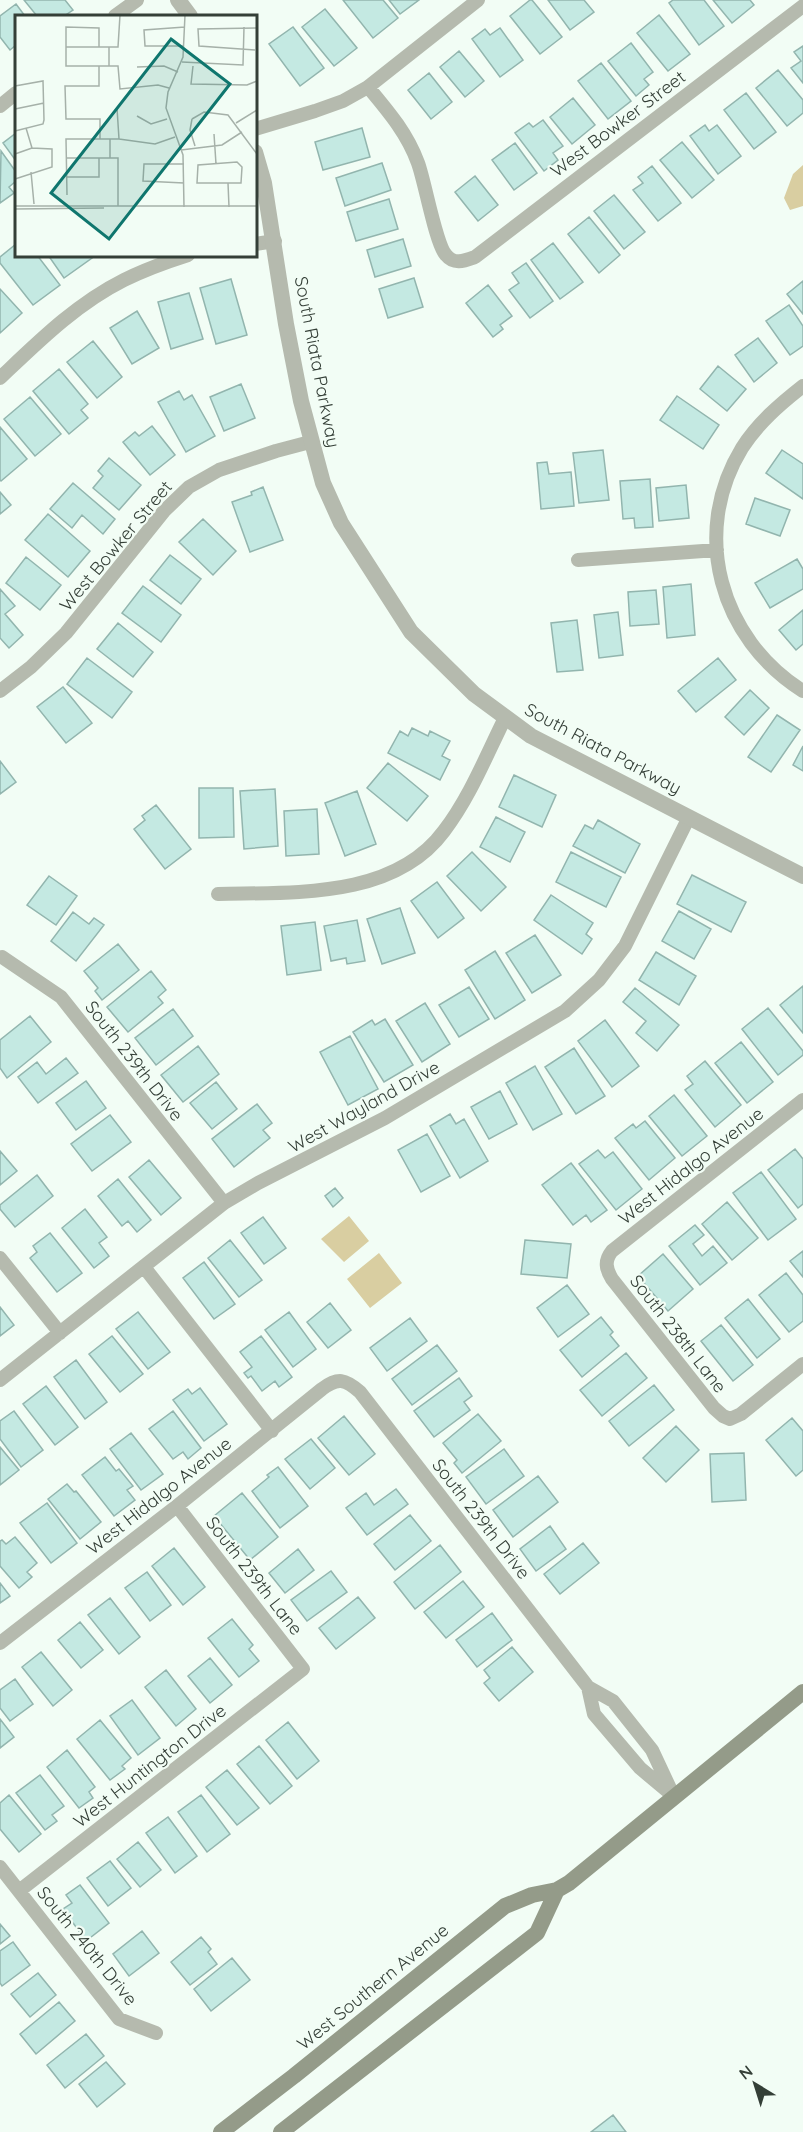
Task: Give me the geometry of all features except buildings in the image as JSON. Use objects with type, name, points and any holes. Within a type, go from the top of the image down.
[{"type":"main road","name":"West Southern Avenue","points":[[221,2132],[505,1906],[532,1895],[557,1890],[569,1883],[803,1692]]},
{"type":"main road","name":"West Southern Avenue","points":[[281,2132],[537,1933],[557,1890]]},
{"type":"street","points":[[116,15],[136,0]]},
{"type":"street","points":[[178,0],[189,15]]},
{"type":"street","points":[[256,129],[343,101],[368,87],[478,0]]},
{"type":"street","name":"West Bowker Street","points":[[368,87],[398,124],[412,147],[428,194],[441,248],[452,261],[461,262],[475,257],[803,6]]},
{"type":"street","points":[[0,106],[15,94]]},
{"type":"street","name":"South Riata Parkway","points":[[256,155],[264,183],[275,241],[286,324],[310,442],[323,483],[341,524],[411,632],[474,694],[531,736],[803,876]]},
{"type":"street","points":[[256,244],[275,241]]},
{"type":"street","points":[[0,378],[50,331],[85,304],[122,281],[185,256]]},
{"type":"street","points":[[803,386],[773,410],[758,426],[734,463],[719,502],[717,550],[722,589],[749,643],[768,665],[803,691]]},
{"type":"street","name":"West Bowker Street","points":[[1,690],[31,667],[66,633],[164,511],[189,487],[219,470],[310,442]]},
{"type":"street","points":[[578,560],[717,550]]},
{"type":"street","points":[[219,894],[306,891],[372,880],[401,867],[424,851],[444,832],[473,783],[505,718]]},
{"type":"street","name":"West Wayland Drive","points":[[0,1380],[224,1203],[258,1183],[353,1137],[476,1066],[565,1011],[599,980],[625,946],[688,817]]},
{"type":"street","name":"South 239th Drive","points":[[2,957],[60,997],[224,1203]]},
{"type":"street","name":"West Hidalgo Avenue","points":[[606,1264],[607,1257],[612,1251],[803,1100]]},
{"type":"street","points":[[0,1258],[60,1334]]},
{"type":"street","name":"South 238th Lane","points":[[606,1264],[612,1279],[714,1408],[723,1416],[730,1419],[741,1414],[803,1364]]},
{"type":"street","points":[[144,1267],[272,1431]]},
{"type":"street","name":"South 239th Drive","points":[[341,1380],[352,1384],[360,1392],[588,1687],[613,1701],[656,1755],[674,1797]]},
{"type":"street","name":"West Hidalgo Avenue","points":[[0,1643],[177,1506],[331,1382],[341,1380]]},
{"type":"street","name":"South 239th Lane","points":[[177,1506],[303,1669]]},
{"type":"street","name":"West Huntington Drive","points":[[19,1891],[303,1669]]},
{"type":"street","name":"South 239th Drive","points":[[588,1687],[594,1714],[640,1767],[674,1797]]},
{"type":"street","name":"South 240th Drive","points":[[0,1867],[119,2019],[156,2033]]},
{"type":"shaded area","points":[[803,165],[803,206],[790,210],[784,198],[793,174]]},
{"type":"shaded area","points":[[349,1216],[369,1241],[344,1262],[321,1239]]},
{"type":"shaded area","points":[[379,1253],[402,1283],[370,1308],[347,1279]]}]
